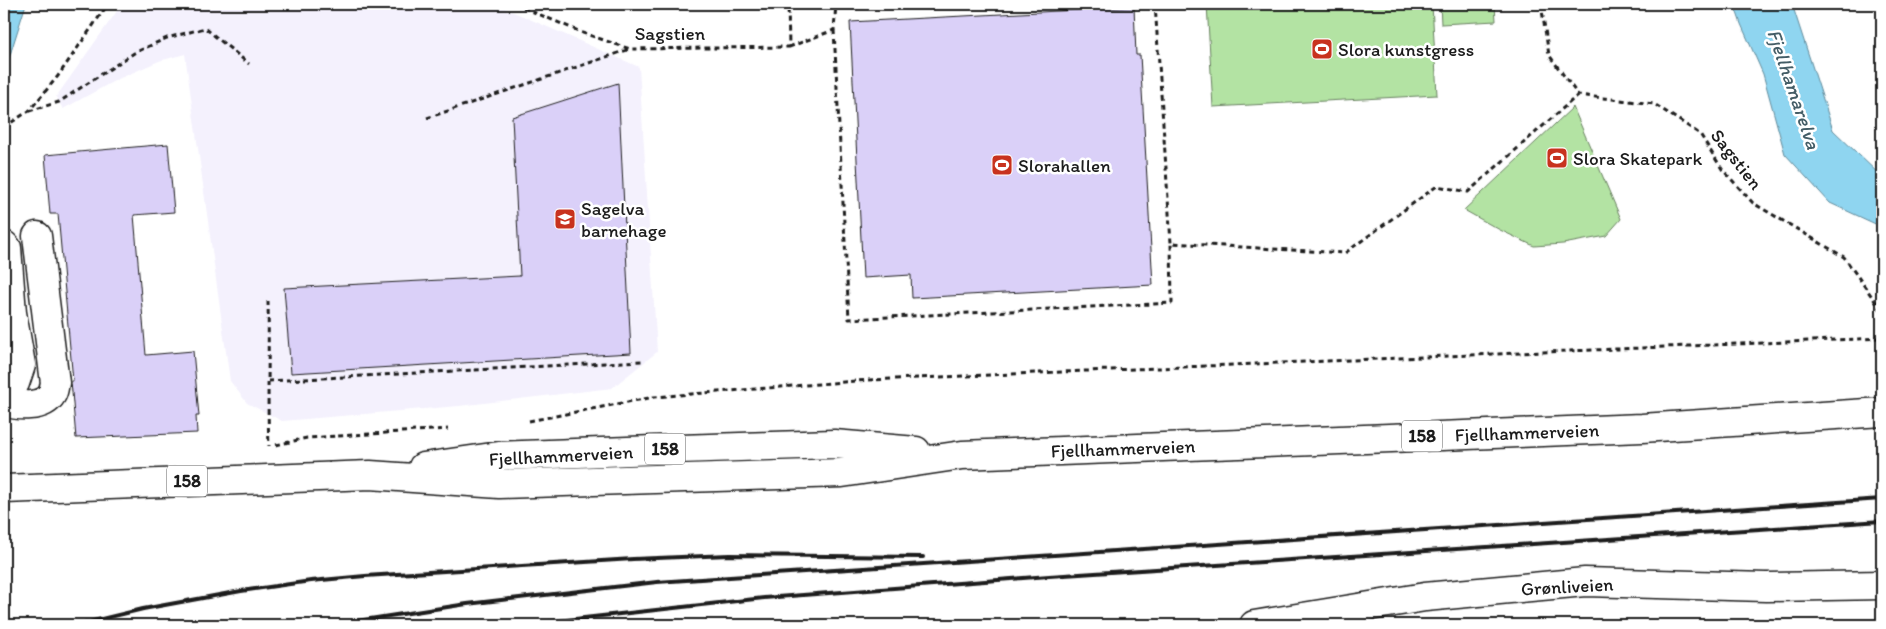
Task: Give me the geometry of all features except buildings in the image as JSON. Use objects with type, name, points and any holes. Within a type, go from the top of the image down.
[{"type":"main road","points":[[4,402],[15,405],[41,404],[52,395],[55,383],[37,236]]},
{"type":"main road","points":[[4,245],[8,253],[12,313],[21,365],[15,383],[4,392]]},
{"type":"main road","name":"Fjellhammerveien","points":[[4,489],[370,475],[499,484],[832,473],[962,454],[1642,428],[1882,412]]},
{"type":"main road","name":"Grønliveien","points":[[1254,625],[1330,619],[1425,598],[1585,582],[1766,587],[1882,586]]},
{"type":"path","points":[[29,111],[58,76],[108,4]]},
{"type":"path","name":"Sagstien","points":[[515,4],[583,33],[630,49],[789,47],[834,30]]},
{"type":"path","points":[[788,4],[789,47]]},
{"type":"path","points":[[836,4],[834,30],[849,318],[1172,303],[1171,243],[1155,4]]},
{"type":"path","points":[[1171,243],[1345,253],[1437,186],[1468,192],[1578,95],[1549,55],[1540,4]]},
{"type":"path","points":[[4,127],[29,111],[60,102],[134,53],[167,38],[205,28],[249,64]]},
{"type":"path","points":[[427,118],[630,49]]},
{"type":"path","name":"Sagstien","points":[[1578,95],[1654,104],[1700,134],[1722,169],[1753,203],[1844,257],[1882,311]]},
{"type":"path","points":[[268,301],[269,446]]},
{"type":"path","points":[[528,421],[654,397],[869,380],[1882,338]]},
{"type":"path","points":[[268,381],[642,361]]},
{"type":"path","points":[[260,448],[307,438],[457,428]]},
{"type":"shaded area","points":[[122,4],[495,4],[639,67],[657,352],[612,388],[459,406],[282,421],[247,403],[230,381],[185,54],[159,61],[116,80],[63,109],[56,97]]},
{"type":"green space","name":"Slora kunstgress","points":[[1207,4],[1432,4],[1437,95],[1213,107]]},
{"type":"green space","points":[[1440,4],[1495,4],[1496,21],[1441,24]]},
{"type":"green space","name":"Slora Skatepark","points":[[1573,107],[1621,219],[1606,236],[1563,244],[1534,246],[1464,210]]},
{"type":"water","points":[[4,4],[26,4],[9,58],[4,64]]},
{"type":"water","name":"Fjellhamarelva","points":[[1734,4],[1792,4],[1833,130],[1882,177],[1882,227],[1830,203],[1785,154],[1763,74]]},
{"type":"railway","points":[[331,625],[467,604],[657,582],[1882,499]]},
{"type":"railway","points":[[521,625],[764,598],[1049,576],[1882,521]]},
{"type":"railway","points":[[77,625],[143,609],[241,591],[311,581],[365,576],[633,559],[729,555],[923,557]]},
{"type":"place","name":"Slora kunstgress","points":[[1322,49]]},
{"type":"place","name":"Slora Skatepark","points":[[1557,158]]},
{"type":"place","name":"Slorahallen","points":[[1002,165]]},
{"type":"place","name":"Sagelva barnehage","points":[[565,219]]}]
